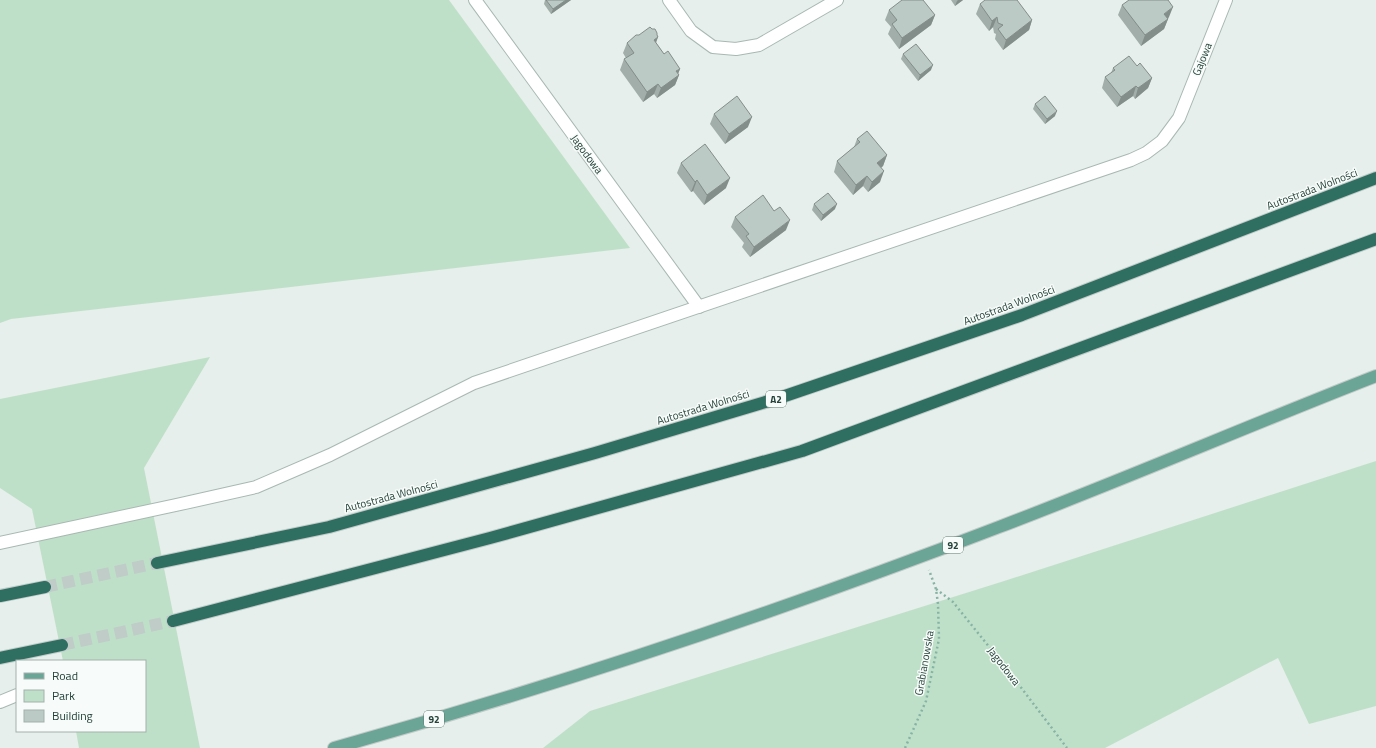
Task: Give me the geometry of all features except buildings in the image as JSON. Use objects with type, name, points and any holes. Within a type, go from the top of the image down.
[{"type":"highway","name":"Autostrada Wolności","points":[[157,563],[329,526],[594,453],[779,398],[1022,315],[1376,178]]},
{"type":"highway","points":[[173,621],[490,538],[802,451],[1376,239]]},
{"type":"highway","points":[[0,596],[46,587]]},
{"type":"highway","points":[[0,658],[62,645]]},
{"type":"main road","name":"92","points":[[334,748],[449,715],[622,661],[757,616],[923,556],[1135,474],[1376,376]]},
{"type":"street","name":"Jagodowa","points":[[475,0],[699,307]]},
{"type":"street","points":[[669,0],[691,31],[696,35],[713,47],[736,50],[759,45],[837,0]]},
{"type":"street","name":"Gajowa","points":[[0,543],[256,487],[330,455],[474,383],[1131,160],[1162,141],[1179,118],[1226,0]]},
{"type":"street","points":[[0,702],[16,694]]},
{"type":"path","name":"Grabianowska","points":[[905,748],[926,701],[939,639],[936,589],[923,556]]},
{"type":"path","name":"Jagodowa","points":[[936,589],[953,602],[1007,669],[1067,748]]},
{"type":"green space","points":[[0,0],[449,0],[630,248],[11,319],[0,323]]},
{"type":"green space","points":[[210,357],[144,468],[200,748],[79,748],[76,732],[146,732],[146,660],[63,660],[32,509],[0,488],[0,399]]},
{"type":"green space","points":[[1376,461],[1376,706],[1309,724],[1278,658],[1105,748],[543,748],[590,711],[1001,582]]},
{"type":"tunnel","points":[[45,587],[157,563]]},
{"type":"tunnel","points":[[62,645],[173,621]]}]
